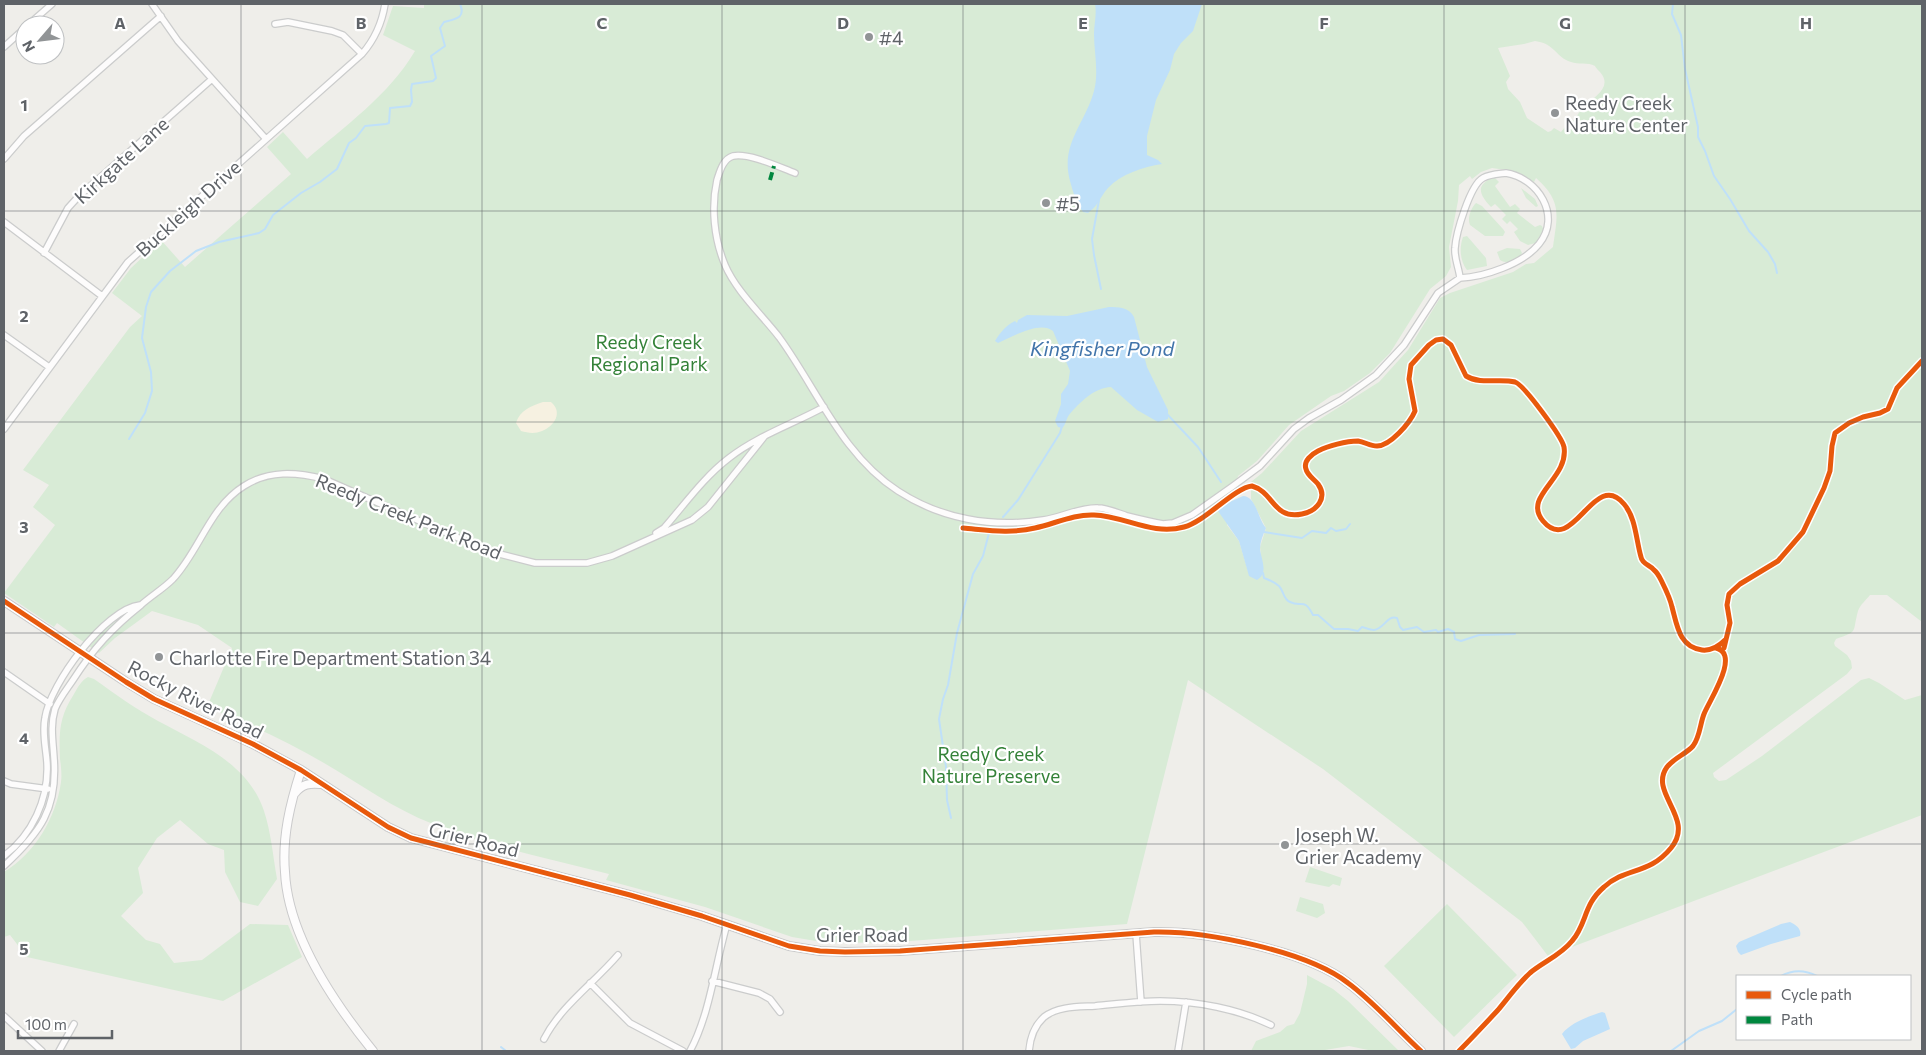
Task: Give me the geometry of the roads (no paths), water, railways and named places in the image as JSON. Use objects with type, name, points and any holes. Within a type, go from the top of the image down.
[{"type":"street","points":[[39,15],[52,4]]},
{"type":"street","points":[[152,4],[178,41],[266,139]]},
{"type":"street","name":"Buckleigh Drive","points":[[4,429],[128,262],[362,54],[372,42],[379,27],[385,4]]},
{"type":"street","points":[[4,159],[24,136],[161,16]]},
{"type":"street","points":[[276,24],[288,22],[332,31],[350,41],[362,54]]},
{"type":"street","points":[[4,47],[15,37]]},
{"type":"street","name":"Kirkgate Lane","points":[[44,252],[68,208],[78,197],[212,79]]},
{"type":"street","points":[[795,173],[749,157],[733,156],[725,161],[719,171],[714,193],[717,244],[725,267],[745,296],[778,337],[840,434],[868,466],[898,491],[937,511],[963,519],[1007,524],[1044,520],[1079,510],[1098,508],[1163,524],[1173,523],[1192,515],[1260,466],[1294,429],[1341,400],[1376,375],[1404,345],[1438,293],[1460,278],[1472,278],[1510,265],[1539,245],[1546,232],[1548,216],[1546,205],[1538,190],[1527,181],[1514,175],[1492,174],[1482,178],[1474,186],[1457,237],[1455,250],[1460,278]]},
{"type":"street","points":[[4,222],[102,296]]},
{"type":"street","points":[[4,335],[49,367]]},
{"type":"street","name":"Reedy Creek Park Road","points":[[642,543],[664,528],[709,476],[729,458],[748,445],[824,407]]},
{"type":"street","name":"Reedy Creek Park Road","points":[[55,708],[88,657],[107,635],[173,578],[187,560],[209,522],[229,497],[256,480],[280,473],[304,474],[324,479],[488,551],[535,563],[587,563],[612,556],[692,520],[708,507],[764,437]]},
{"type":"street","name":"Rocky River Road","points":[[4,601],[154,699],[253,744],[301,770]]},
{"type":"street","name":"Reedy Creek Park Road","points":[[4,856],[28,832],[39,811],[46,789],[47,765],[43,732],[45,716],[55,689],[80,652],[100,629],[134,606],[140,605]]},
{"type":"street","points":[[4,672],[55,708],[51,728],[55,778],[48,812],[38,831],[4,866]]},
{"type":"street","points":[[301,770],[293,796],[284,852],[285,872],[292,910],[302,939],[318,969],[341,1007],[373,1051]]},
{"type":"street","name":"Grier Road","points":[[301,770],[388,827],[411,838],[630,896],[727,924],[789,946],[820,951],[900,951],[1171,932],[1198,934],[1260,948],[1326,968],[1349,983],[1421,1051]]},
{"type":"street","points":[[4,781],[12,784],[54,790]]},
{"type":"street","points":[[293,796],[303,786],[310,783],[323,785]]},
{"type":"street","points":[[690,1051],[706,1013],[712,981],[727,924]]},
{"type":"street","points":[[1136,934],[1141,1002]]},
{"type":"street","points":[[544,1039],[551,1026],[590,983],[618,956]]},
{"type":"street","points":[[712,981],[759,993],[770,999],[780,1012]]},
{"type":"street","points":[[590,983],[630,1023],[683,1051]]},
{"type":"street","points":[[1029,1051],[1032,1035],[1038,1024],[1045,1016],[1065,1008],[1141,1002],[1186,1002],[1251,1015],[1271,1025]]},
{"type":"street","points":[[1178,1051],[1186,1002]]},
{"type":"street","points":[[4,1016],[42,1051]]},
{"type":"street","points":[[59,1051],[74,1024]]},
{"type":"water","points":[[1095,4],[1202,4],[1193,31],[1181,43],[1174,54],[1170,70],[1156,100],[1147,136],[1147,155],[1162,164],[1140,169],[1119,179],[1108,188],[1088,213],[1083,212],[1074,193],[1070,181],[1068,156],[1075,134],[1094,91],[1096,69]]},
{"type":"water","name":"Kingfisher Pond","points":[[1109,307],[1126,309],[1134,317],[1147,367],[1168,410],[1168,419],[1158,422],[1137,410],[1111,387],[1099,390],[1088,396],[1069,415],[1063,427],[1058,427],[1055,421],[1061,404],[1061,394],[1068,384],[1070,371],[1053,331],[1041,327],[1034,328],[998,343],[995,341],[1009,325],[1015,321],[1017,323],[1018,320],[1027,315],[1067,316]]},
{"type":"water","points":[[1243,496],[1247,497],[1254,504],[1266,528],[1260,546],[1263,574],[1257,580],[1249,576],[1239,541],[1218,511],[1223,505]]},
{"type":"water","points":[[1790,922],[1799,929],[1800,936],[1741,955],[1738,952],[1736,946],[1739,942]]},
{"type":"water","points":[[1602,1012],[1605,1013],[1610,1029],[1583,1041],[1571,1049],[1562,1034],[1565,1030],[1575,1023]]},
{"type":"waterway","points":[[129,439],[145,413],[152,391],[151,372],[142,338],[146,307],[151,292],[170,271],[196,251],[219,242],[259,233],[265,229],[273,215],[301,193],[337,169],[349,143],[356,138],[365,126],[389,123],[390,108],[410,106],[412,102],[412,84],[433,81],[436,78],[431,56],[445,46],[440,28],[444,22],[456,19],[461,15],[462,9],[460,4]]},
{"type":"waterway","points":[[1673,4],[1672,14],[1681,35],[1685,69],[1698,127],[1698,137],[1714,176],[1749,231],[1768,252],[1775,264],[1777,273]]},
{"type":"waterway","points":[[1099,200],[1092,239],[1101,289]]},
{"type":"waterway","points":[[1165,412],[1198,447],[1221,482]]},
{"type":"waterway","points":[[1003,517],[1018,500],[1060,433],[1062,426]]},
{"type":"waterway","points":[[1264,532],[1302,538],[1312,531],[1326,533],[1331,528],[1336,531],[1346,529],[1350,524]]},
{"type":"waterway","points":[[951,818],[947,800],[946,767],[939,719],[948,685],[957,633],[973,574],[983,556],[989,533]]},
{"type":"waterway","points":[[1263,573],[1264,578],[1279,586],[1288,601],[1307,606],[1313,615],[1318,615],[1334,629],[1358,631],[1362,627],[1374,630],[1391,618],[1397,618],[1403,630],[1417,627],[1424,632],[1436,630],[1438,632],[1448,629],[1454,632],[1455,639],[1461,641],[1479,635],[1515,634]]},
{"type":"waterway","points":[[1783,975],[1799,971],[1815,975]]},
{"type":"waterway","points":[[1671,1051],[1699,1031],[1722,1021],[1736,1010]]},
{"type":"waterway","points":[[501,1047],[506,1051]]},
{"type":"place","name":"#4","points":[[869,37]]},
{"type":"place","name":"Reedy Creek Nature Center","points":[[1555,113]]},
{"type":"place","name":"#5","points":[[1046,203]]},
{"type":"place","name":"Charlotte Fire Department Station 34","points":[[159,657]]},
{"type":"place","name":"Joseph W. Grier Academy","points":[[1285,845]]},
{"type":"park label","name":"Reedy Creek Regional Park","points":[[649,352]]},
{"type":"park label","name":"Reedy Creek Nature Preserve","points":[[991,764]]}]
